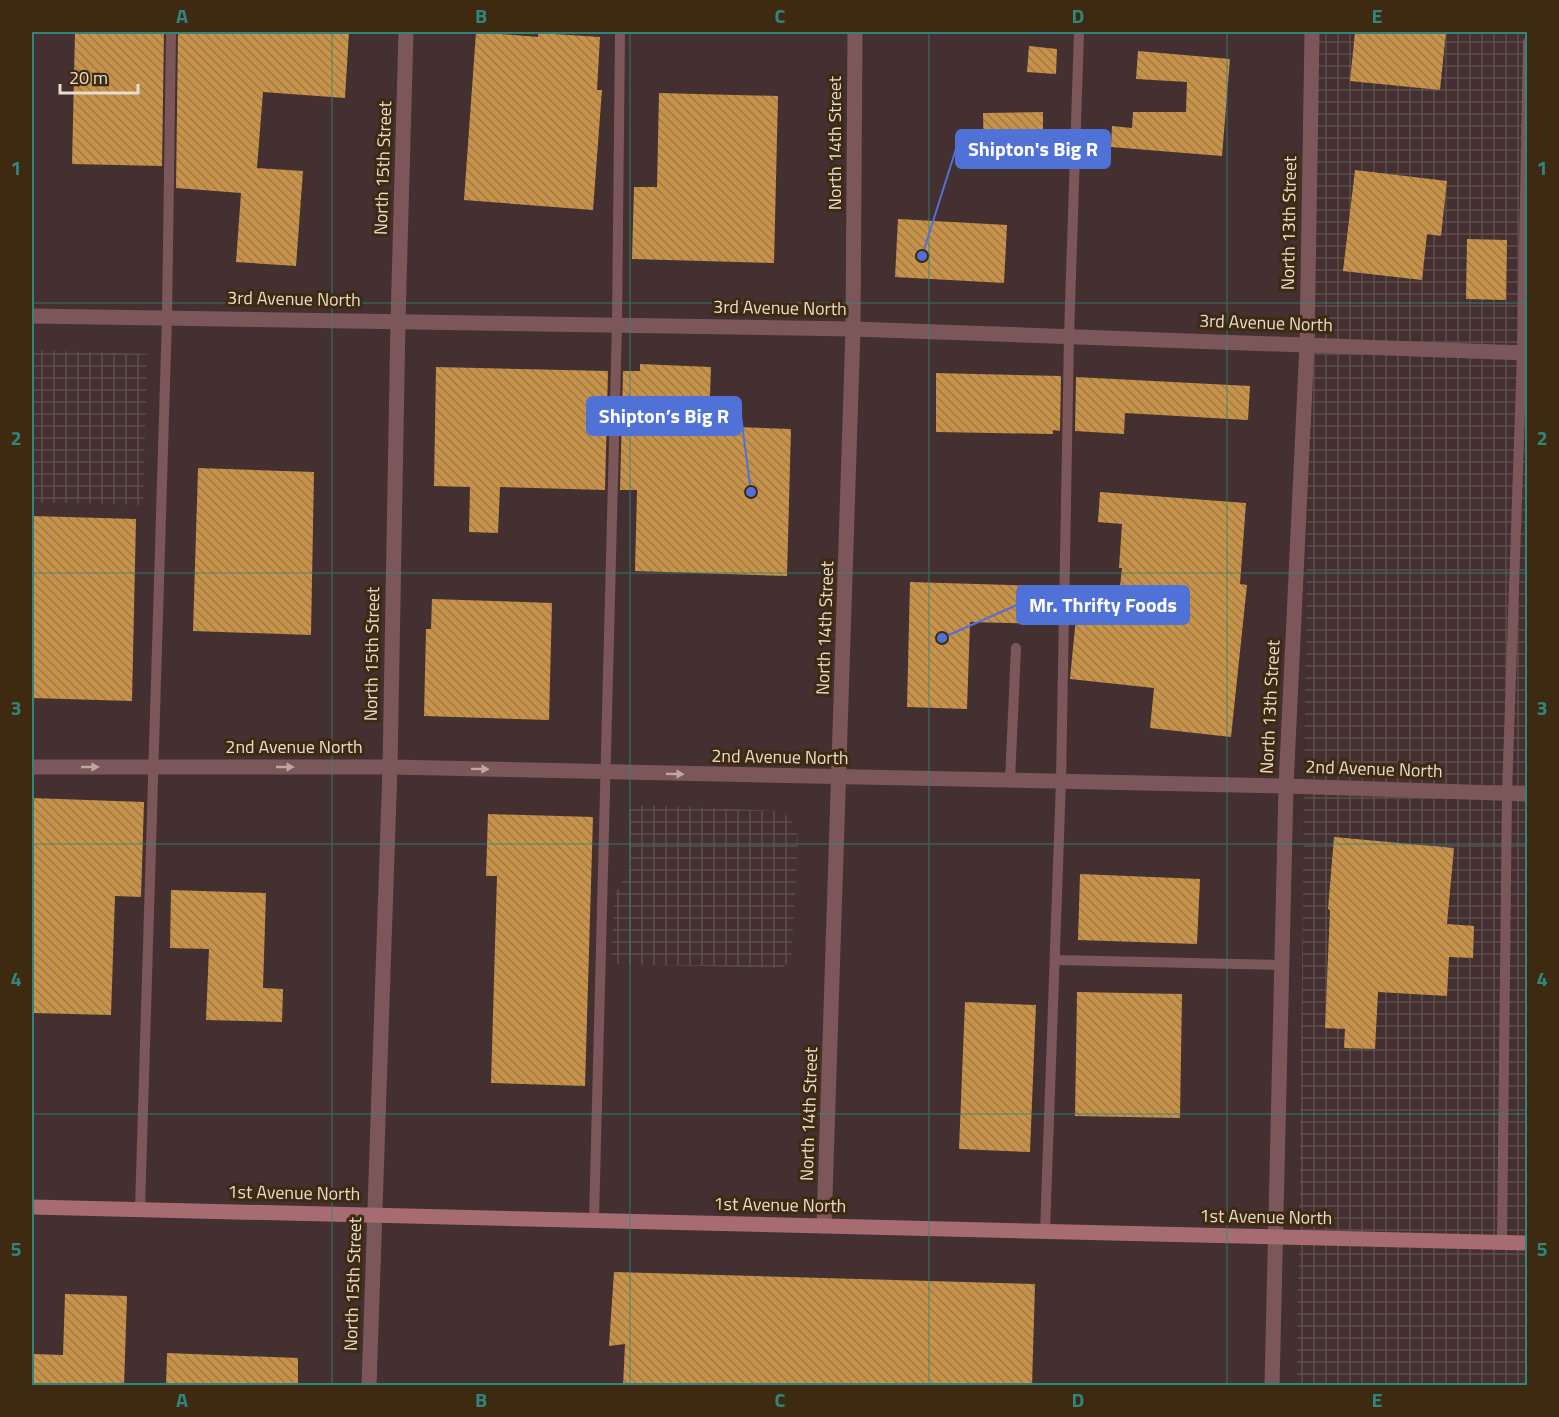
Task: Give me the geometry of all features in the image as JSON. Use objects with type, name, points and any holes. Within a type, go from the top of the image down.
[{"type":"main road","name":"1st Avenue North","points":[[32,1207],[1527,1243]]},
{"type":"street","name":"North 15th Street","points":[[369,1386],[390,767],[406,32]]},
{"type":"street","name":"North 14th Street","points":[[824,1226],[853,329],[855,32]]},
{"type":"street","name":"North 13th Street","points":[[1272,1386],[1286,786],[1307,344],[1312,32]]},
{"type":"street","name":"3rd Avenue North","points":[[32,316],[167,316],[853,329],[1525,353]]},
{"type":"street","name":"2nd Avenue North","points":[[32,767],[390,767],[1286,786],[1527,794]]},
{"type":"lane","points":[[140,1209],[167,316],[171,32]]},
{"type":"lane","points":[[594,1220],[617,324],[620,32]]},
{"type":"lane","points":[[1046,1231],[1061,782],[1078,32]]},
{"type":"lane","points":[[1502,1242],[1507,793],[1525,353],[1527,42]]},
{"type":"lane","points":[[1010,781],[1016,648]]},
{"type":"lane","points":[[1054,960],[1282,965]]},
{"type":"shaded area","points":[[32,32],[1313,32],[1297,1385],[32,1385]]},
{"type":"shaded area","points":[[1313,32],[1527,32],[1527,1385],[1297,1386]]},
{"type":"shaded area","points":[[32,350],[147,354],[143,505],[32,502]]},
{"type":"shaded area","points":[[644,805],[777,811],[790,817],[798,837],[791,961],[781,968],[611,964],[615,895],[629,870],[629,809]]},
{"type":"building","points":[[75,32],[164,32],[162,166],[72,164]]},
{"type":"building","points":[[178,32],[349,32],[345,98],[263,92],[257,168],[303,171],[296,266],[236,262],[241,193],[176,188]]},
{"type":"building","points":[[476,32],[538,37],[538,33],[600,37],[597,90],[602,90],[593,210],[464,200]]},
{"type":"building","points":[[1355,32],[1446,32],[1440,90],[1350,81]]},
{"type":"building","points":[[1029,46],[1057,49],[1056,74],[1027,72]]},
{"type":"building","points":[[1138,51],[1230,59],[1222,156],[1111,147],[1112,126],[1132,128],[1133,112],[1186,112],[1187,82],[1136,79]]},
{"type":"building","points":[[659,93],[778,96],[774,263],[632,259],[634,187],[657,187]]},
{"type":"building","points":[[1043,112],[1043,161],[984,162],[983,113]]},
{"type":"building","points":[[1355,170],[1447,181],[1441,236],[1427,234],[1422,280],[1343,271]]},
{"type":"building","points":[[898,219],[1007,225],[1004,283],[895,277]]},
{"type":"building","points":[[1467,239],[1507,240],[1506,300],[1466,299]]},
{"type":"building","points":[[640,364],[711,367],[709,426],[791,429],[787,576],[635,571],[637,490],[620,490],[623,371],[640,371]]},
{"type":"building","points":[[436,367],[608,371],[605,490],[500,487],[498,533],[469,532],[470,487],[434,486]]},
{"type":"building","points":[[936,373],[1061,376],[1060,431],[1053,430],[1053,434],[936,432]]},
{"type":"building","points":[[1076,377],[1250,386],[1248,420],[1125,413],[1124,434],[1075,431]]},
{"type":"building","points":[[198,468],[314,472],[311,635],[193,631]]},
{"type":"building","points":[[1100,492],[1246,503],[1240,584],[1247,585],[1231,737],[1150,728],[1154,688],[1070,679],[1076,617],[1116,622],[1122,568],[1119,568],[1122,524],[1098,522]]},
{"type":"building","points":[[32,516],[136,519],[132,701],[32,698]]},
{"type":"building","points":[[910,582],[1041,586],[1040,624],[970,622],[967,709],[907,707]]},
{"type":"building","points":[[432,599],[552,603],[549,720],[424,716],[426,629],[431,629]]},
{"type":"building","points":[[32,798],[144,802],[141,897],[115,896],[111,1015],[32,1013]]},
{"type":"building","points":[[488,814],[593,817],[585,1086],[491,1083],[497,876],[486,876]]},
{"type":"building","points":[[1334,837],[1454,848],[1447,924],[1474,926],[1473,958],[1449,957],[1447,996],[1378,992],[1375,1049],[1344,1048],[1345,1029],[1325,1028],[1330,910],[1328,909]]},
{"type":"building","points":[[1080,874],[1200,879],[1197,944],[1078,940]]},
{"type":"building","points":[[171,890],[266,893],[263,988],[283,989],[282,1022],[206,1020],[209,949],[170,948]]},
{"type":"building","points":[[1077,992],[1182,994],[1180,1118],[1075,1116]]},
{"type":"building","points":[[965,1002],[1036,1005],[1030,1152],[959,1149]]},
{"type":"building","points":[[614,1272],[1035,1284],[1032,1386],[623,1386],[625,1344],[609,1346]]},
{"type":"building","points":[[65,1294],[127,1296],[124,1386],[32,1386],[32,1354],[63,1355]]},
{"type":"building","points":[[167,1353],[298,1358],[298,1386],[166,1386]]},
{"type":"place","name":"Shipton's Big R","points":[[922,256]]},
{"type":"place","name":"Shipton’s Big R","points":[[751,492]]},
{"type":"place","name":"Mr. Thrifty Foods","points":[[942,638]]}]
